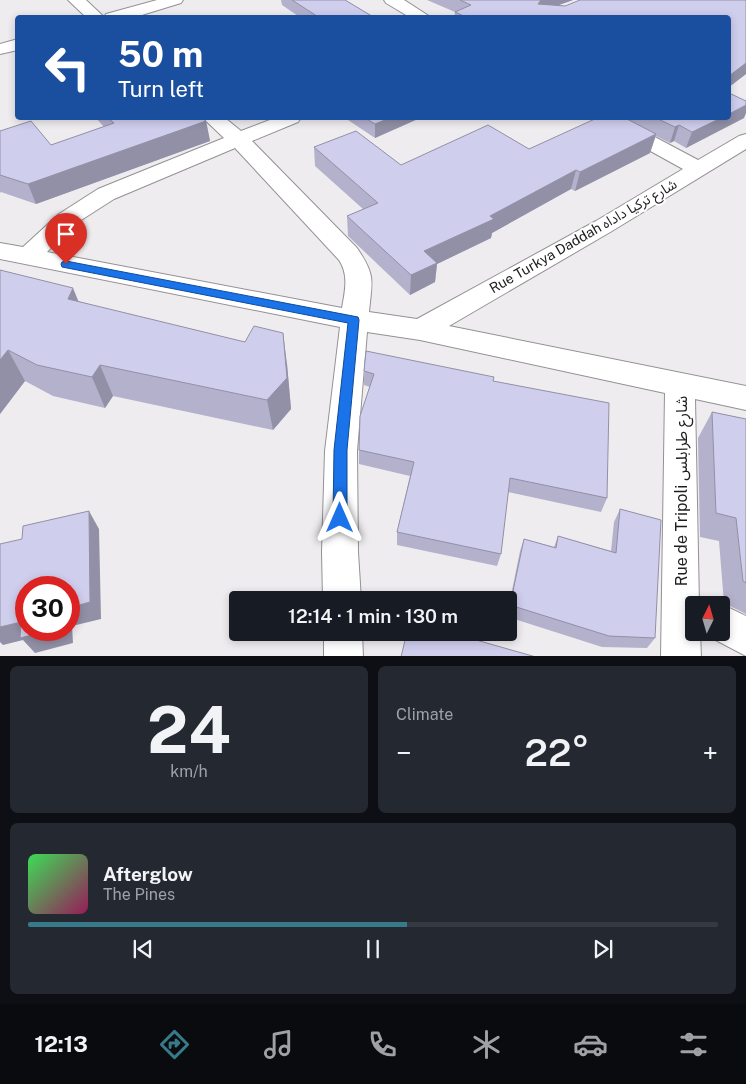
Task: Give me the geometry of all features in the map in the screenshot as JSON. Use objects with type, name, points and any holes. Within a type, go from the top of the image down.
[{"type":"street","points":[[76,0],[94,15]]},
{"type":"street","points":[[122,15],[175,0]]},
{"type":"street","points":[[392,0],[419,15]]},
{"type":"street","points":[[0,50],[15,45]]},
{"type":"street","points":[[215,120],[238,139],[357,268],[359,278],[341,450],[342,591]]},
{"type":"street","points":[[27,257],[67,219],[97,199],[285,120]]},
{"type":"street","points":[[609,120],[697,168]]},
{"type":"street","name":"Rue Turkya Daddah شارع تركيا داداه","points":[[420,330],[604,226],[746,140]]},
{"type":"street","points":[[0,251],[354,320],[420,330],[746,398]]},
{"type":"street","name":"Rue de Tripoli شارع طرابلس","points":[[680,385],[688,596]]},
{"type":"street","name":"Rue de Tripoli شارع طرابلس","points":[[681,656],[685,626]]},
{"type":"street","points":[[730,628],[746,637]]},
{"type":"street","points":[[343,641],[344,656]]},
{"type":"building","points":[[292,0],[345,0],[370,15],[315,15]]},
{"type":"building","points":[[460,0],[541,0],[538,4],[565,6],[580,0],[746,0],[746,63],[731,74],[731,15],[462,15],[455,12],[471,5]]},
{"type":"building","points":[[731,94],[746,101],[746,105],[731,113]]},
{"type":"building","points":[[110,120],[206,121],[28,184],[0,175],[0,131],[31,121],[51,145],[114,123]]},
{"type":"building","points":[[368,120],[385,120],[375,124]]},
{"type":"building","points":[[593,120],[629,120],[656,134],[580,172],[576,170],[490,216],[494,219],[424,251],[437,263],[411,275],[347,216],[378,203],[314,147],[356,131],[401,165],[488,125],[529,149]]},
{"type":"building","points":[[660,120],[717,120],[692,132],[679,125],[675,127]]},
{"type":"building","points":[[0,270],[73,288],[68,299],[245,342],[254,326],[283,333],[287,378],[267,400],[100,365],[92,377],[37,365],[8,350],[0,360]]},
{"type":"building","points":[[366,351],[494,377],[493,381],[609,403],[607,498],[510,478],[501,554],[397,532],[414,462],[359,450],[360,416],[374,374],[364,371]]},
{"type":"building","points":[[712,412],[746,419],[746,583],[743,581],[736,518],[716,513]]},
{"type":"building","points":[[620,509],[661,520],[655,638],[609,636],[517,607],[517,591],[513,591],[524,539],[556,548],[558,536],[616,553]]},
{"type":"building","points":[[89,511],[90,602],[80,605],[80,576],[15,576],[15,623],[0,627],[0,544],[22,539],[23,526]]},
{"type":"building","points":[[405,641],[480,641],[532,656],[401,656]]},
{"type":"route","points":[[66,264],[354,320],[341,450],[340,518]]}]
